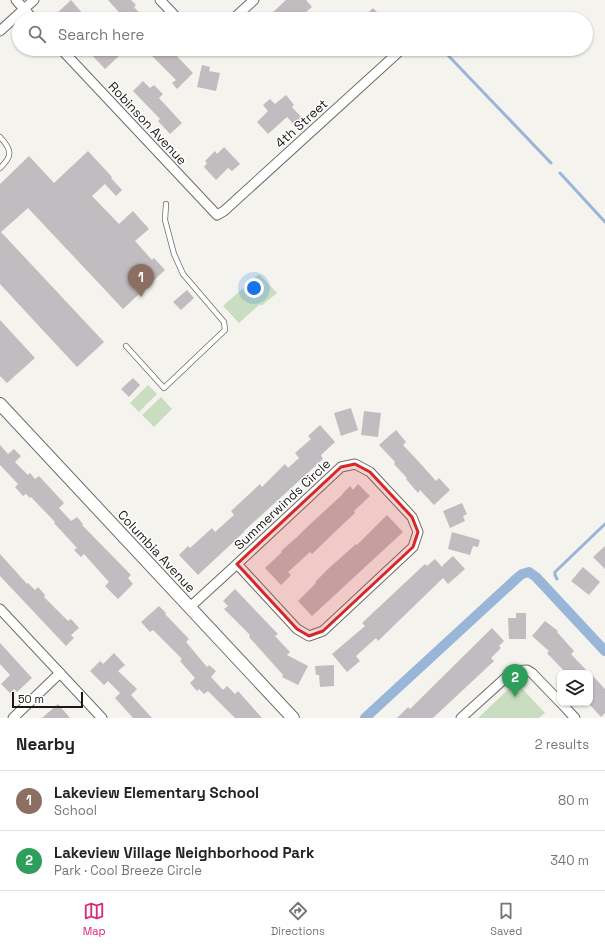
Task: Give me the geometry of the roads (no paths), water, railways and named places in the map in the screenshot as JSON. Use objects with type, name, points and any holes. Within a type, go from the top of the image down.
[{"type":"street","points":[[16,0],[27,12]]},
{"type":"street","points":[[21,12],[34,0]]},
{"type":"street","points":[[160,0],[171,12]]},
{"type":"street","points":[[241,12],[254,0]]},
{"type":"street","points":[[0,31],[12,20]]},
{"type":"street","name":"Robinson Avenue","points":[[68,56],[217,216]]},
{"type":"street","name":"4th Street","points":[[217,216],[394,56]]},
{"type":"street","name":"Columbia Avenue","points":[[0,404],[293,718]]},
{"type":"street","name":"Summerwinds Circle","points":[[190,607],[236,564],[341,466],[355,464],[370,472],[412,517],[418,532],[413,547],[323,631],[309,636],[297,629],[236,564]]},
{"type":"street","points":[[0,609],[102,718]]},
{"type":"street","points":[[462,718],[513,671],[527,670],[532,672],[557,698]]},
{"type":"street","points":[[13,718],[60,673]]},
{"type":"street","points":[[564,706],[575,718]]},
{"type":"lane","points":[[0,137],[7,145],[10,151],[10,156],[7,162],[0,168]]},
{"type":"lane","points":[[126,346],[164,388],[225,330],[224,322],[183,274],[174,254],[165,220],[166,204]]},
{"type":"waterway","points":[[449,56],[551,163]]},
{"type":"waterway","points":[[560,173],[605,222]]},
{"type":"waterway","points":[[557,579],[555,572],[605,524]]},
{"type":"waterway","points":[[365,718],[516,579],[522,574],[529,572],[536,577],[605,651]]},
{"type":"place","name":"Lakeview Elementary School","points":[[141,297]]},
{"type":"place","name":"Lakeview Village Neighborhood Park","points":[[515,697]]}]
